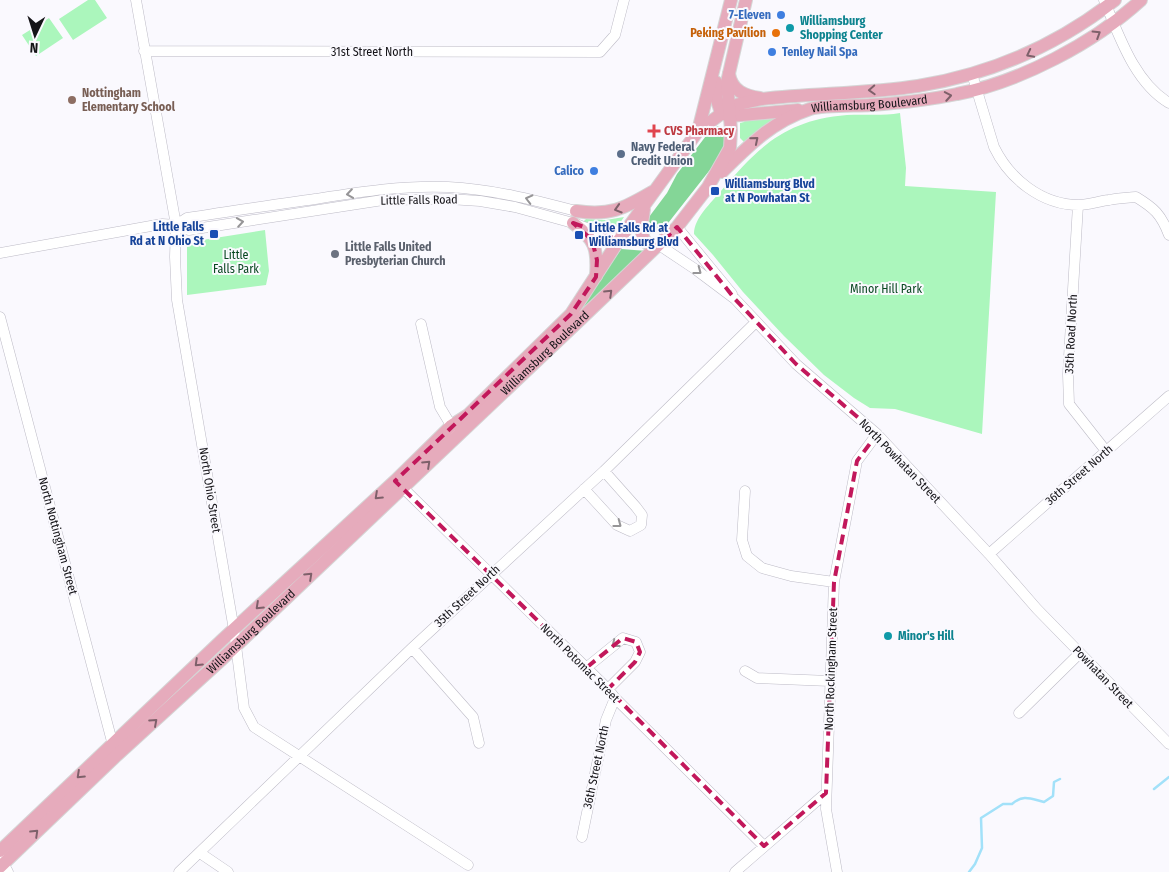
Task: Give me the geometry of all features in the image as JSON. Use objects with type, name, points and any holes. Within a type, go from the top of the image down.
[{"type":"main road","points":[[698,131],[731,0]]},
{"type":"main road","points":[[727,113],[729,70],[746,0]]},
{"type":"main road","name":"Williamsburg Boulevard","points":[[727,113],[915,102],[960,94],[1026,72],[1070,50],[1114,23],[1141,0]]},
{"type":"main road","name":"Williamsburg Boulevard","points":[[454,431],[571,314],[619,240],[698,131],[739,104],[762,99],[917,86],[972,74],[1022,58],[1056,40],[1089,20],[1108,2]]},
{"type":"main road","points":[[717,58],[716,96],[727,113]]},
{"type":"main road","points":[[729,70],[730,80],[740,92],[762,99]]},
{"type":"main road","points":[[708,187],[746,148],[770,128],[808,109]]},
{"type":"main road","name":"Williamsburg Boulevard","points":[[0,850],[236,646],[454,431],[677,227],[708,187],[730,148],[731,139],[727,113]]},
{"type":"main road","points":[[596,277],[597,260],[592,240],[574,217],[624,208],[656,190]]},
{"type":"main road","points":[[644,206],[641,231],[645,242]]},
{"type":"main road","name":"Williamsburg Boulevard","points":[[3,865],[234,630],[399,484]]},
{"type":"street","name":"North Ohio Street","points":[[136,0],[176,224],[177,300],[234,630],[244,708],[254,727],[468,865]]},
{"type":"street","name":"31st Street North","points":[[144,51],[600,52],[615,35],[624,0]]},
{"type":"street","points":[[1108,2],[1114,23],[1135,68],[1158,96],[1169,103]]},
{"type":"street","points":[[972,74],[994,147],[1010,173],[1023,185],[1041,195],[1078,205],[1136,197],[1154,209],[1169,234]]},
{"type":"street","name":"Little Falls Road","points":[[0,252],[162,224],[176,224],[188,230],[384,200],[416,198],[480,201],[574,217],[619,240],[659,245]]},
{"type":"street","name":"35th Road North","points":[[1078,205],[1068,374],[1069,404],[1106,451]]},
{"type":"street","name":"North Powhatan Street","points":[[677,227],[731,291],[735,299]]},
{"type":"street","name":"North Powhatan Street","points":[[659,245],[735,299],[807,375],[878,434],[1037,609]]},
{"type":"street","name":"North Nottingham Street","points":[[0,317],[115,750]]},
{"type":"street","name":"35th Street North","points":[[179,872],[412,648],[604,471],[756,322]]},
{"type":"street","points":[[421,324],[440,407],[454,431]]},
{"type":"street","name":"36th Street North","points":[[989,554],[1169,396]]},
{"type":"street","name":"North Rockingham Street","points":[[837,872],[828,824],[826,792],[834,582],[857,461],[878,434]]},
{"type":"street","points":[[584,489],[617,525],[630,531],[641,525],[642,515],[604,471]]},
{"type":"street","name":"North Potomac Street","points":[[399,484],[608,689],[764,846]]},
{"type":"street","points":[[746,491],[742,540],[747,556],[762,568],[791,576],[834,582]]},
{"type":"street","name":"Powhatan Street","points":[[1037,609],[1168,742]]},
{"type":"street","points":[[586,668],[623,638],[636,642],[640,652],[634,662],[608,689]]},
{"type":"street","points":[[412,648],[473,717],[479,743]]},
{"type":"street","points":[[1019,713],[1080,653]]},
{"type":"street","points":[[745,672],[757,678],[830,681]]},
{"type":"street","name":"36th Street North","points":[[582,837],[606,720],[615,698]]},
{"type":"street","points":[[735,872],[826,792]]},
{"type":"street","points":[[200,853],[228,872]]},
{"type":"highlighted area","points":[[573,223],[619,240],[659,245],[677,227],[735,299],[796,364],[877,434],[857,461],[834,582],[826,793],[764,846],[608,689],[635,662],[640,652],[636,642],[623,638],[586,668],[395,481],[571,314],[596,277],[597,260],[592,240]]},
{"type":"green space","points":[[88,0],[95,0],[107,18],[73,40],[59,19]]},
{"type":"green space","points":[[49,18],[63,38],[36,56],[22,35]]},
{"type":"green space","name":"Minor Hill Park","points":[[900,113],[906,168],[905,186],[996,192],[982,434],[895,409],[870,408],[854,398],[824,375],[784,336],[743,292],[694,234],[700,217],[735,175],[761,148],[790,129],[826,118],[847,115]]},
{"type":"green space","points":[[774,119],[744,142],[740,138],[740,123],[745,120]]},
{"type":"green space","points":[[718,126],[725,130],[725,143],[720,157],[665,227],[646,235],[646,223],[649,217],[667,193],[677,174],[712,128]]},
{"type":"green space","points":[[624,217],[614,232],[585,223],[584,221],[586,219],[606,220]]},
{"type":"green space","name":"Little Falls Park","points":[[265,230],[269,271],[266,285],[187,295],[187,244]]},
{"type":"green space","points":[[621,249],[647,251],[553,339],[585,303]]},
{"type":"waterway","points":[[1154,789],[1169,777]]},
{"type":"waterway","points":[[969,872],[982,848],[981,818],[1003,804],[1012,804],[1020,799],[1027,798],[1044,802],[1053,796],[1054,782],[1060,779]]},
{"type":"place","name":"7-Eleven","points":[[781,15]]},
{"type":"place","name":"Williamsburg Shopping Center","points":[[790,28]]},
{"type":"place","name":"Peking Pavilion","points":[[776,33]]},
{"type":"place","name":"Tenley Nail Spa","points":[[772,52]]},
{"type":"place","name":"Nottingham Elementary School","points":[[72,100]]},
{"type":"place","name":"CVS Pharmacy","points":[[654,131]]},
{"type":"place","name":"Navy Federal Credit Union","points":[[621,154]]},
{"type":"place","name":"Calico","points":[[594,171]]},
{"type":"place","name":"Williamsburg Blvd at N Powhatan St","points":[[715,191]]},
{"type":"place","name":"Little Falls Rd at N Ohio St","points":[[214,234]]},
{"type":"place","name":"Little Falls Rd at Williamsburg Blvd","points":[[579,235]]},
{"type":"place","name":"Little Falls United Presbyterian Church","points":[[335,254]]},
{"type":"place","name":"Minor's Hill","points":[[888,636]]}]
